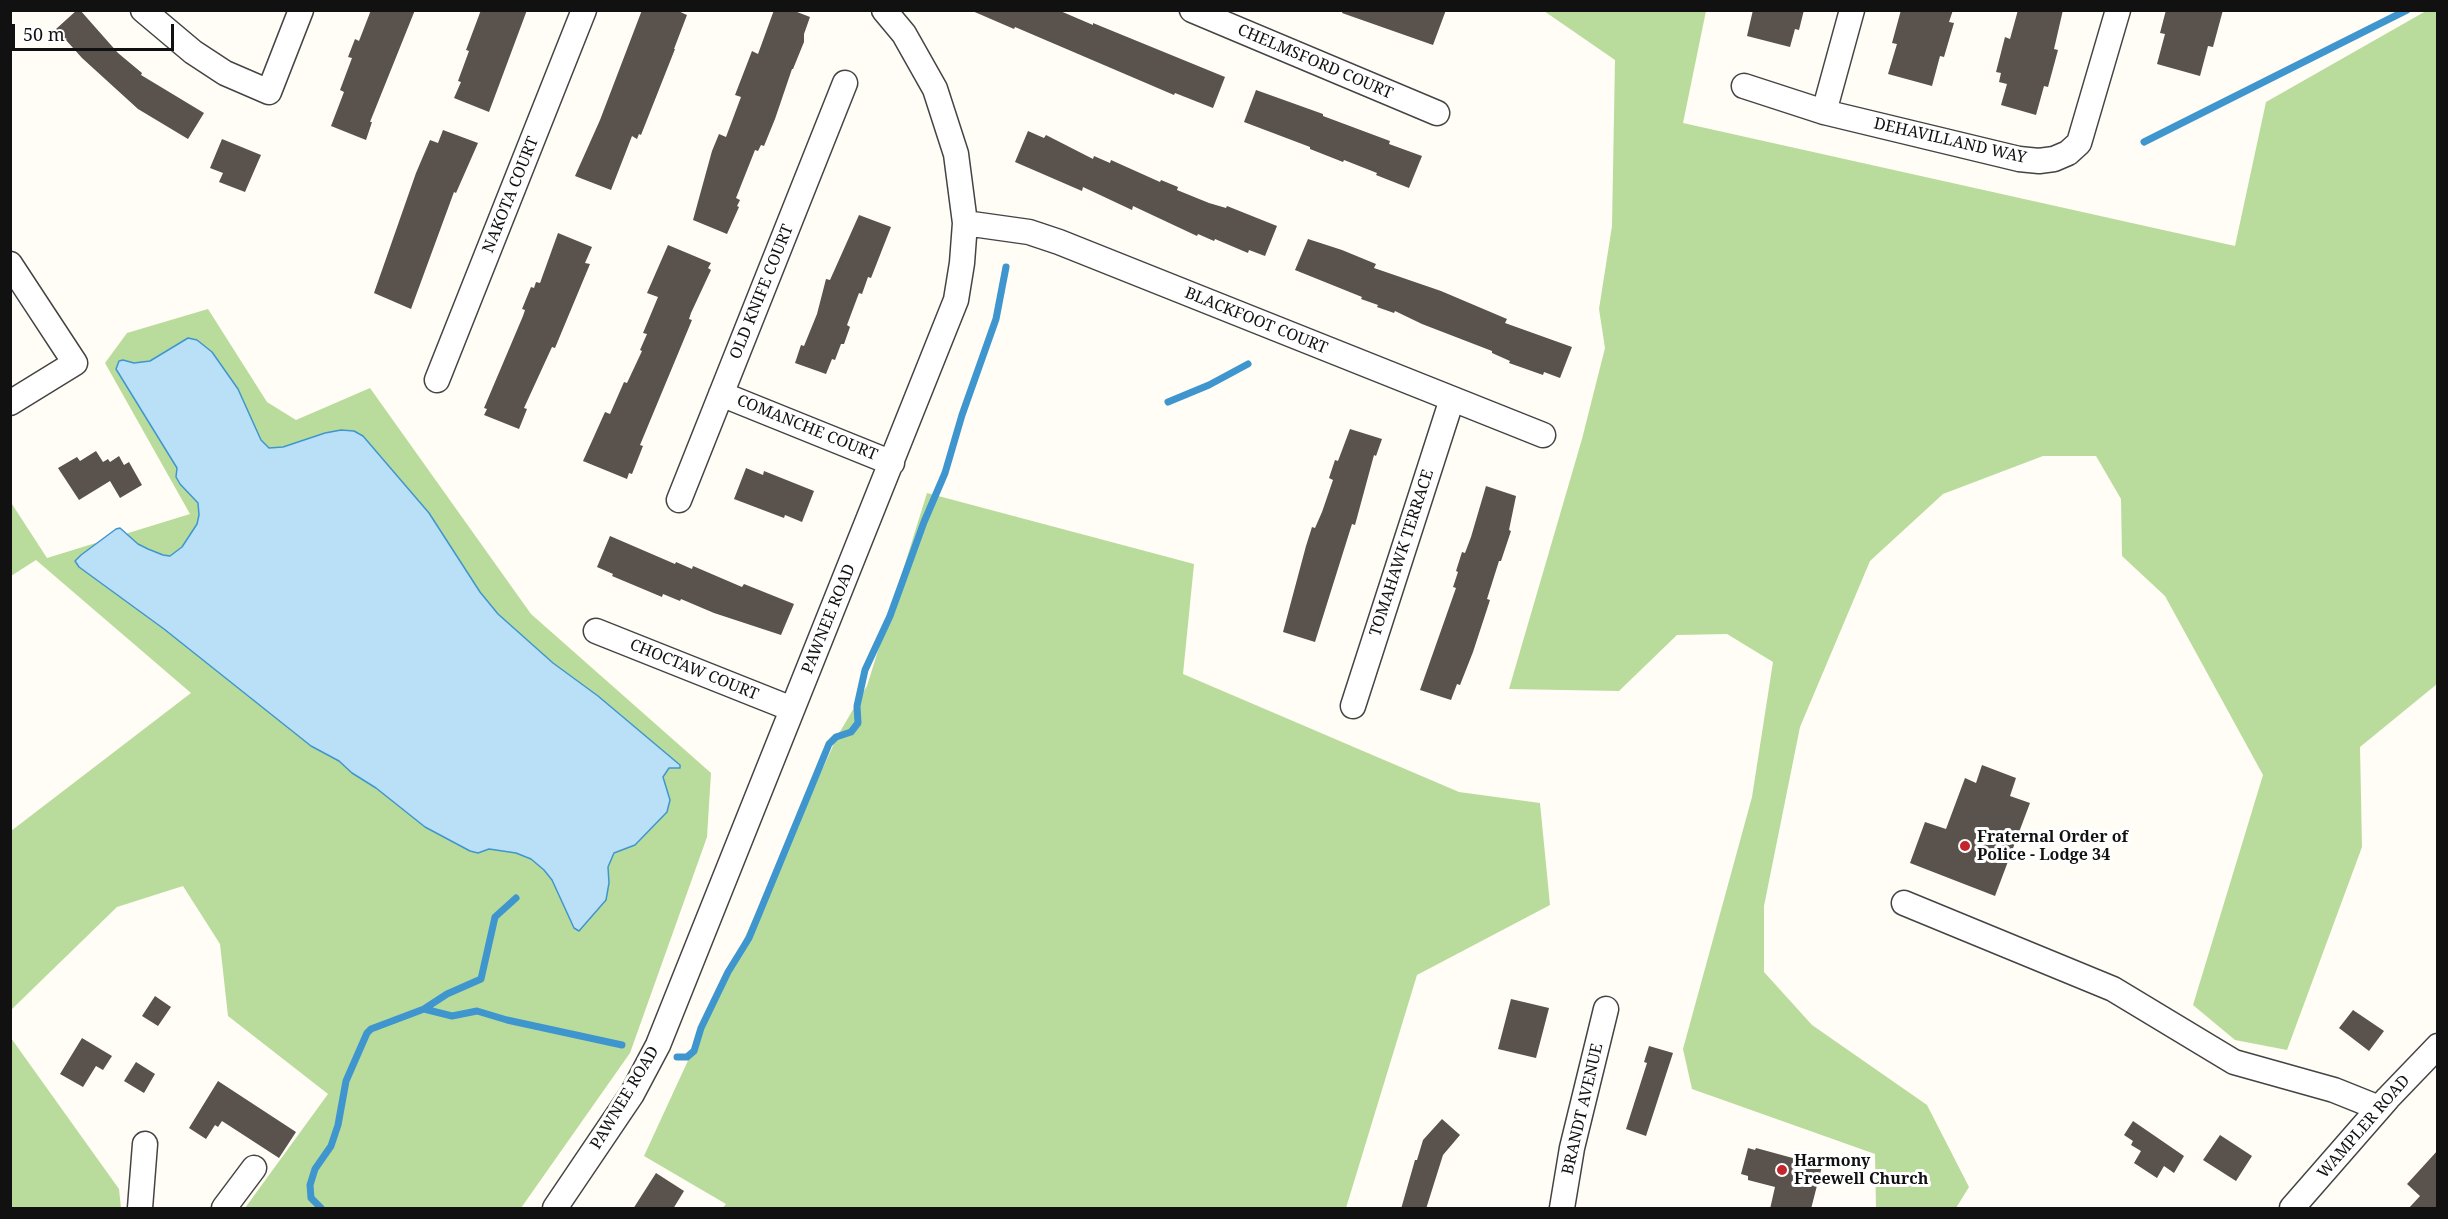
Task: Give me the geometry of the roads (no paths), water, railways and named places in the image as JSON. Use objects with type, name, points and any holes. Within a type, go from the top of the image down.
[{"type":"street","points":[[143,10],[193,52],[217,68],[269,92],[301,10]]},
{"type":"street","name":"NAKOTA COURT","points":[[437,380],[584,10]]},
{"type":"street","name":"PAWNEE ROAD","points":[[555,1209],[632,1094],[654,1053],[956,300],[965,223],[956,154],[935,89],[904,34],[884,10]]},
{"type":"street","name":"CHELMSFORD COURT","points":[[1192,10],[1437,113]]},
{"type":"street","points":[[1824,112],[1852,10]]},
{"type":"street","name":"DEHAVILLAND WAY","points":[[1744,86],[1824,112],[2019,159],[2039,161],[2054,159],[2068,153],[2079,143],[2118,10]]},
{"type":"street","name":"OLD KNIFE COURT","points":[[679,500],[846,83]]},
{"type":"street","name":"BLACKFOOT COURT","points":[[965,223],[1029,232],[1059,242],[1543,435]]},
{"type":"street","points":[[10,264],[75,363],[10,403]]},
{"type":"street","name":"COMANCHE COURT","points":[[721,394],[892,463]]},
{"type":"street","name":"TOMAHAWK TERRACE","points":[[1353,706],[1452,399]]},
{"type":"street","name":"CHOCTAW COURT","points":[[596,631],[792,709]]},
{"type":"street","points":[[1904,903],[2114,989],[2234,1062],[2334,1090],[2379,1108]]},
{"type":"street","name":"BRANDT AVENUE","points":[[1562,1209],[1572,1148],[1606,1009]]},
{"type":"street","name":"WAMPLER ROAD","points":[[2292,1209],[2379,1108],[2438,1046]]},
{"type":"street","points":[[140,1209],[145,1144]]},
{"type":"street","points":[[224,1209],[254,1168]]},
{"type":"water","points":[[188,338],[197,340],[212,352],[238,389],[261,440],[269,448],[283,447],[341,430],[354,431],[363,436],[429,513],[480,592],[498,614],[553,663],[598,696],[680,765],[680,768],[669,768],[663,777],[670,800],[667,812],[635,845],[614,853],[608,867],[609,883],[606,900],[579,931],[574,928],[552,880],[531,859],[516,853],[489,849],[478,853],[470,851],[425,827],[339,761],[311,746],[164,629],[79,567],[75,561],[120,528],[138,544],[170,556],[182,547],[197,524],[198,503],[180,484],[176,477],[177,468],[116,369],[119,361],[134,363],[150,361]]},
{"type":"waterway","points":[[2144,142],[2407,10]]},
{"type":"waterway","points":[[677,1057],[687,1057],[694,1051],[701,1028],[728,972],[749,938],[829,744],[836,737],[851,732],[858,723],[857,706],[865,670],[890,616],[924,522],[945,473],[962,415],[996,319],[1006,267]]},
{"type":"waterway","points":[[1168,402],[1209,385],[1248,364]]},
{"type":"waterway","points":[[321,1208],[311,1198],[310,1185],[315,1169],[331,1146],[338,1125],[346,1081],[367,1033],[371,1029],[424,1009],[447,994],[481,979],[495,917],[516,898]]},
{"type":"waterway","points":[[424,1009],[452,1016],[477,1011],[507,1020],[622,1045]]},
{"type":"place","name":"Fraternal Order of Police - Lodge 34","points":[[1965,846]]},
{"type":"place","name":"Harmony Freewell Church","points":[[1782,1170]]}]
